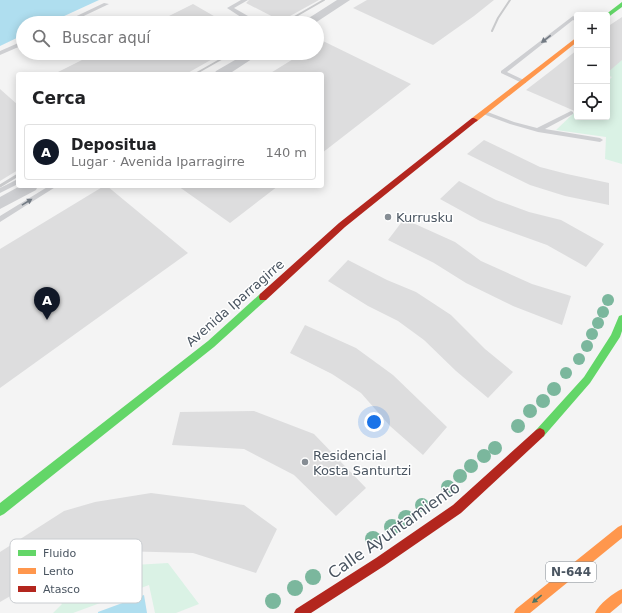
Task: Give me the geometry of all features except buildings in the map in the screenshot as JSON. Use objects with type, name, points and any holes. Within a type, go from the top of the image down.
[{"type":"main road","points":[[610,14],[622,4]]},
{"type":"main road","name":"Avenida Iparragirre","points":[[0,510],[211,344],[342,225],[412,168],[485,113],[574,41]]},
{"type":"main road","name":"Calle Ayuntamiento","points":[[300,613],[380,562],[457,509],[544,429],[587,380],[615,337],[622,319]]},
{"type":"main road","name":"N-644","points":[[520,613],[622,531]]},
{"type":"main road","points":[[601,613],[622,595]]},
{"type":"street","points":[[320,16],[345,0]]},
{"type":"street","points":[[223,72],[240,60]]},
{"type":"street","points":[[0,204],[28,188]]},
{"type":"lane","points":[[243,16],[230,8],[245,0]]},
{"type":"lane","points":[[80,16],[106,4]]},
{"type":"lane","points":[[524,82],[503,72],[574,18]]},
{"type":"lane","points":[[0,53],[16,45]]},
{"type":"lane","points":[[485,113],[505,121],[538,130],[600,140]]},
{"type":"lane","points":[[538,130],[571,113]]},
{"type":"lane","points":[[0,191],[16,182]]},
{"type":"lane","points":[[0,218],[51,188]]},
{"type":"green space","points":[[622,46],[622,164],[605,159],[606,137],[556,130],[574,113],[574,120],[610,120],[610,79],[612,77],[610,76],[610,68]]},
{"type":"green space","points":[[168,563],[199,604],[176,613],[155,613],[149,585],[142,588],[142,565]]},
{"type":"green space","points":[[61,603],[100,603],[73,613],[53,613],[62,604]]},
{"type":"water","points":[[0,0],[99,0],[64,16],[16,16],[16,38],[0,46]]},
{"type":"water","points":[[144,595],[147,613],[98,613],[122,603],[142,603],[142,596]]},
{"type":"railway","points":[[296,16],[324,0]]},
{"type":"railway","points":[[492,31],[498,18],[510,0]]},
{"type":"railway","points":[[199,72],[220,60]]},
{"type":"railway","points":[[0,186],[16,176]]},
{"type":"traffic: fast","points":[[610,14],[622,4]]},
{"type":"traffic: fast","points":[[0,510],[211,344],[263,297]]},
{"type":"traffic: fast","points":[[540,433],[587,380],[615,337],[622,319]]},
{"type":"traffic: slow","points":[[474,120],[574,41]]},
{"type":"traffic: slow","points":[[520,613],[622,531]]},
{"type":"traffic: slow","points":[[601,613],[622,595]]},
{"type":"traffic: jam","points":[[263,297],[342,225],[474,120]]},
{"type":"traffic: jam","points":[[300,613],[380,562],[457,509],[540,433]]},
{"type":"place","name":"Kurrusku","points":[[388,217]]},
{"type":"place","name":"Depositua","points":[[47,320]]},
{"type":"place","name":"Residencial Kosta Santurtzi","points":[[305,462]]}]
